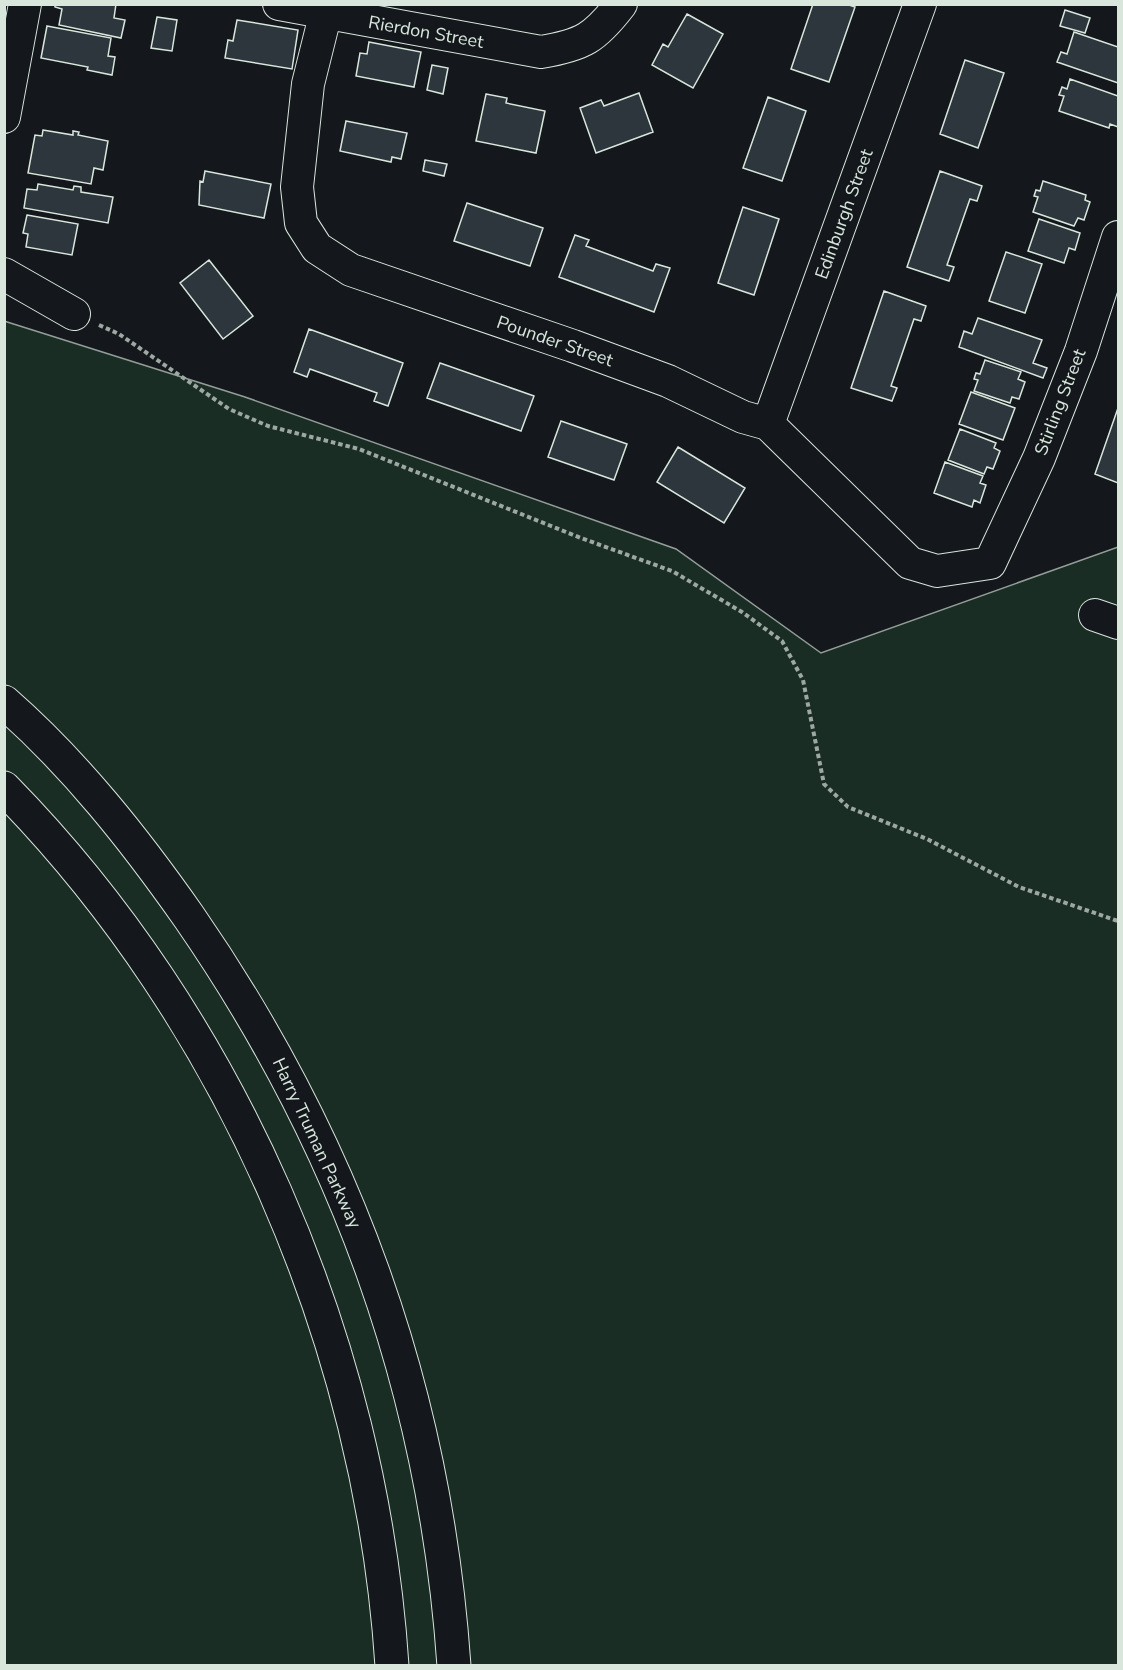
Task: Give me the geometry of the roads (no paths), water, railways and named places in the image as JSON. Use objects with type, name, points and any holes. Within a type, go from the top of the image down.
[{"type":"highway","name":"Harry Truman Parkway","points":[[4,702],[85,783],[153,866],[212,951],[269,1041],[317,1135],[358,1231],[393,1329],[421,1432],[439,1534],[454,1665]]},
{"type":"highway","points":[[4,788],[39,823],[104,903],[215,1071],[262,1161],[301,1254],[335,1347],[361,1445],[378,1544],[392,1665]]},
{"type":"street","name":"Rierdon Street","points":[[279,4],[327,9],[541,52],[574,47],[605,25],[621,4]]},
{"type":"street","name":"Edinburgh Street","points":[[768,424],[920,4]]},
{"type":"street","name":"Pounder Street","points":[[327,9],[308,84],[297,187],[301,223],[317,248],[351,270],[668,381],[742,417],[768,424],[910,563],[937,571],[990,563]]},
{"type":"street","points":[[4,117],[17,18]]},
{"type":"street","name":"Stirling Street","points":[[990,563],[1039,458],[1081,351],[1119,237]]},
{"type":"street","points":[[4,274],[74,314]]}]
